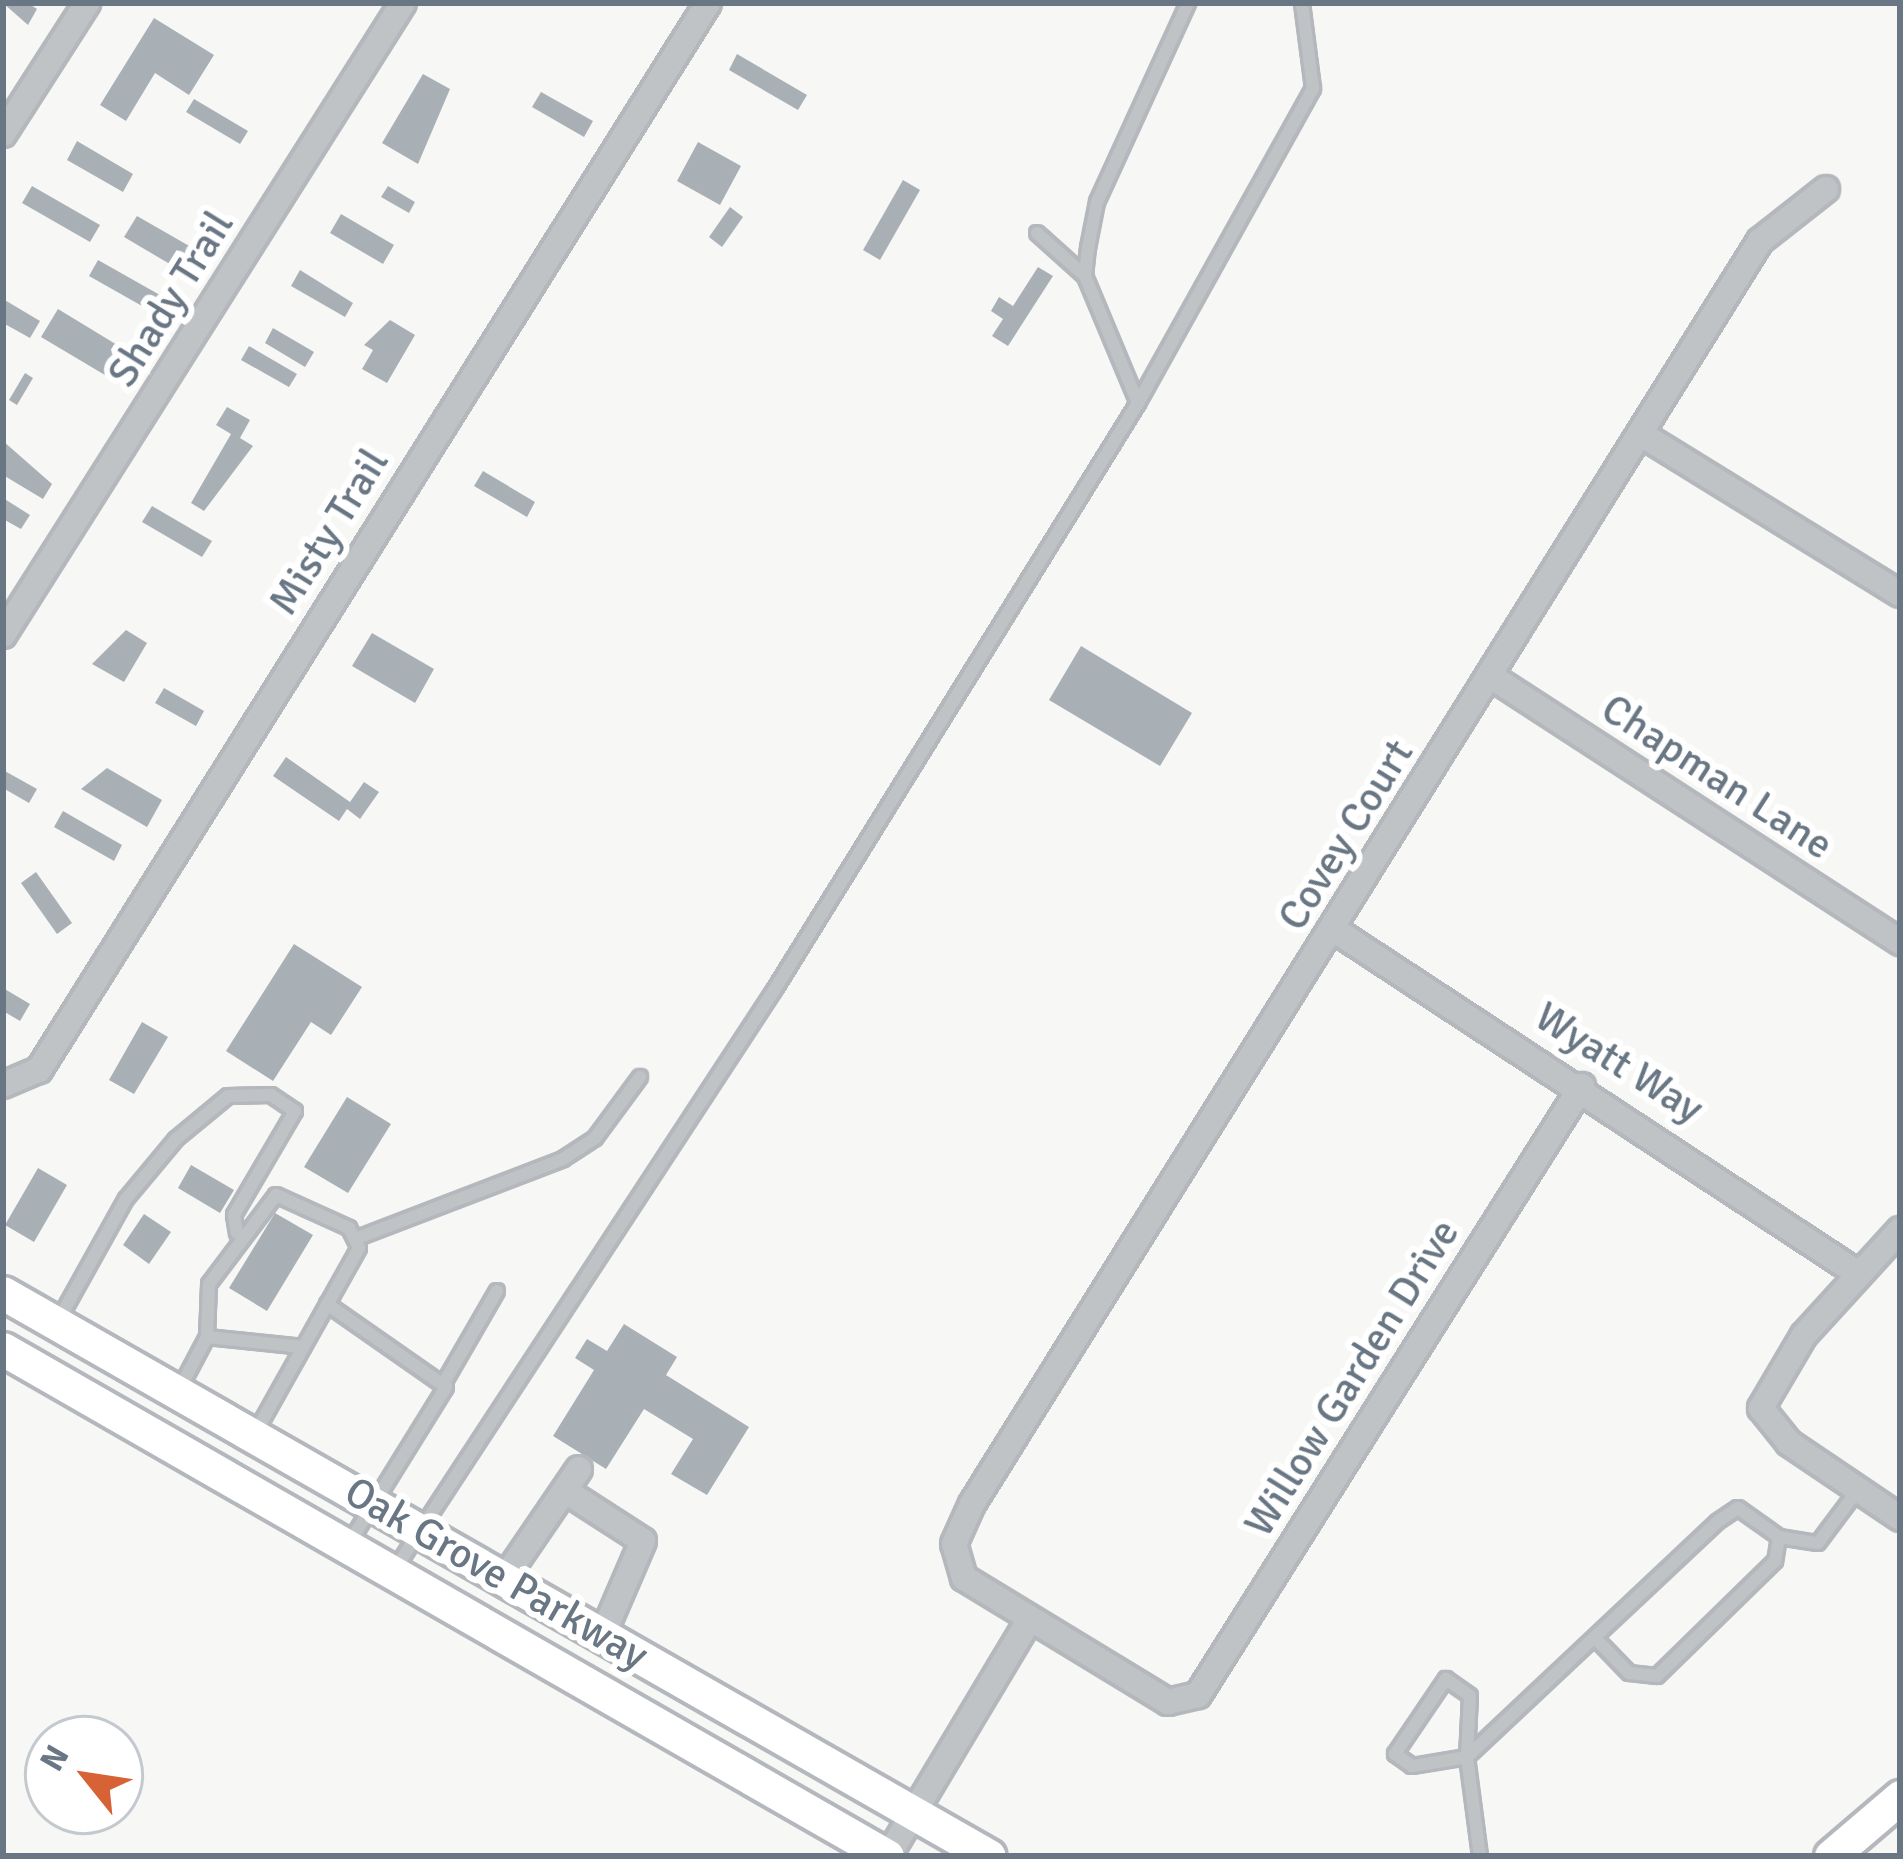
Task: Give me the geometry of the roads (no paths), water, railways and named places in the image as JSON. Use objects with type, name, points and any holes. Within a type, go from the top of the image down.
[{"type":"main road","name":"Oak Grove Parkway","points":[[3,1293],[989,1856]]},
{"type":"main road","name":"Oak Grove Parkway","points":[[3,1349],[344,1551],[888,1856]]},
{"type":"main road","points":[[1831,1856],[1900,1797]]},
{"type":"street","points":[[3,134],[87,3]]},
{"type":"street","name":"Shady Trail","points":[[3,635],[404,3]]},
{"type":"street","name":"Misty Trail","points":[[3,1084],[39,1070],[708,3]]},
{"type":"street","name":"Covey Court","points":[[1030,1619],[964,1578],[954,1544],[1760,241],[1826,189]]},
{"type":"street","points":[[1641,434],[1900,594]]},
{"type":"street","name":"Chapman Lane","points":[[1492,677],[1900,942]]},
{"type":"street","name":"Wyatt Way","points":[[1333,929],[1582,1086],[1857,1273]]},
{"type":"street","name":"Willow Garden Drive","points":[[1030,1619],[1181,1705],[1216,1667],[1582,1086]]},
{"type":"street","points":[[1900,1230],[1857,1273],[1769,1381],[1761,1408],[1789,1443],[1900,1518]]},
{"type":"street","points":[[504,1579],[573,1481],[643,1541],[603,1634]]},
{"type":"street","points":[[888,1856],[1030,1619]]},
{"type":"lane","points":[[1085,276],[1097,202],[1188,3]]},
{"type":"lane","points":[[390,1577],[775,989],[1138,404],[1313,88],[1302,3]]},
{"type":"lane","points":[[1037,233],[1085,276],[1138,404]]},
{"type":"lane","points":[[254,1436],[327,1304],[355,1239],[563,1159],[595,1138],[640,1077]]},
{"type":"lane","points":[[58,1321],[126,1199],[176,1139],[228,1096],[271,1095],[295,1111],[235,1214],[237,1233]]},
{"type":"lane","points":[[178,1392],[207,1336],[200,1309],[237,1233],[275,1196],[292,1196],[355,1239]]},
{"type":"lane","points":[[344,1551],[497,1291]]},
{"type":"lane","points":[[327,1304],[445,1381]]},
{"type":"lane","points":[[207,1336],[303,1347]]},
{"type":"lane","points":[[1480,1856],[1466,1757],[1470,1696],[1446,1679],[1395,1754],[1412,1766],[1466,1757],[1599,1642],[1738,1508],[1779,1537],[1818,1544],[1857,1491]]},
{"type":"lane","points":[[1599,1642],[1629,1673],[1657,1676],[1775,1561],[1779,1537]]}]
